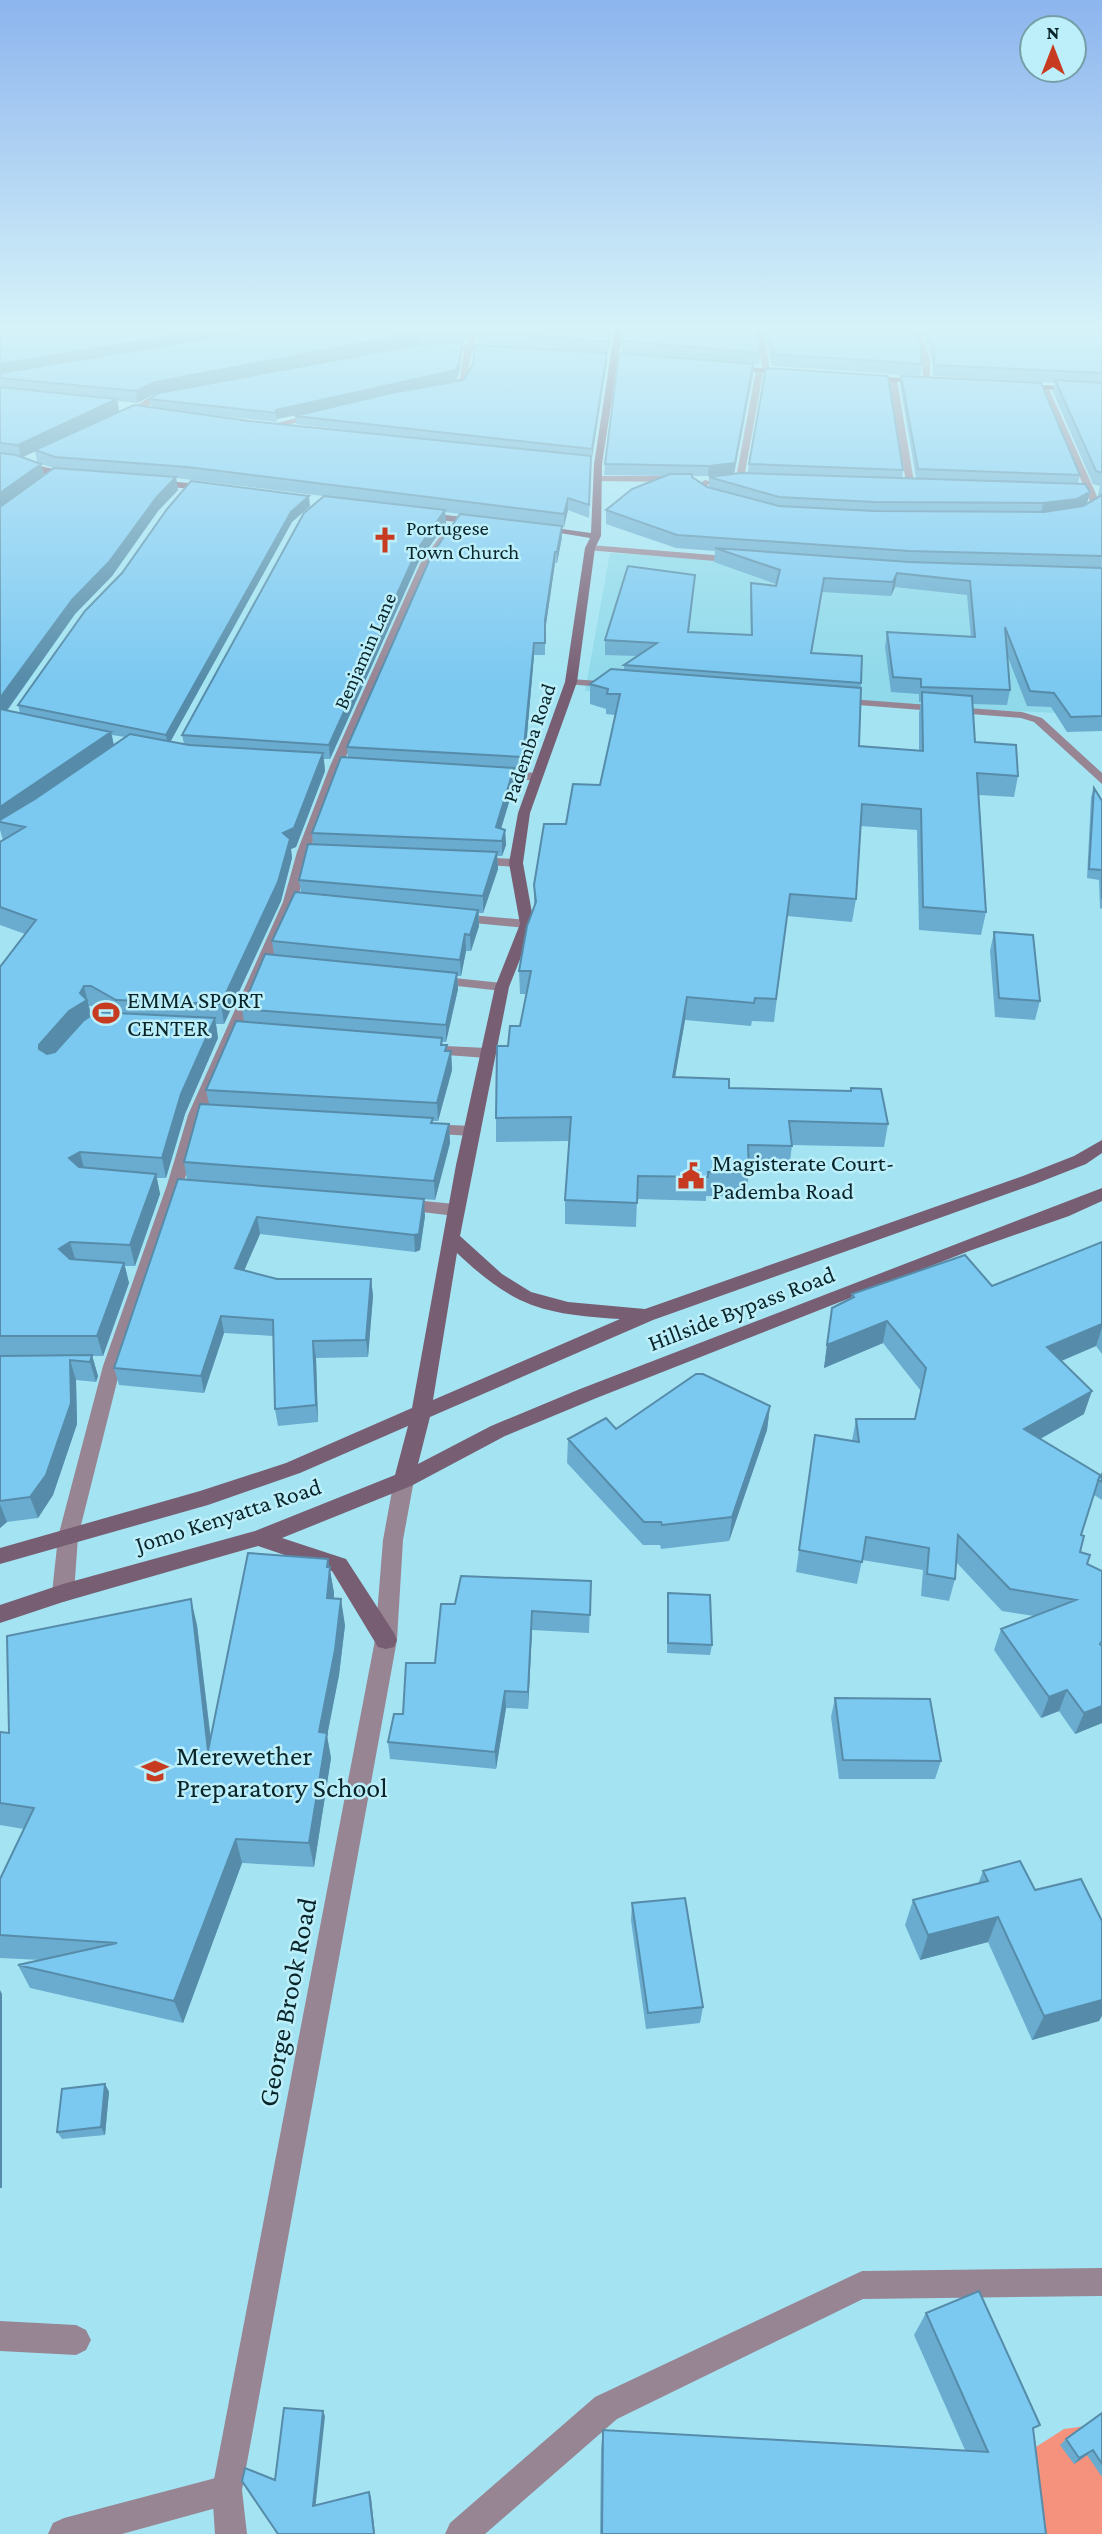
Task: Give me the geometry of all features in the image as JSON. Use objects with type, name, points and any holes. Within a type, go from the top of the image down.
[{"type":"main road","name":"Pademba Road","points":[[527,924],[516,863],[524,813],[571,682],[576,632],[595,531],[598,479],[591,463],[595,445]]},
{"type":"main road","points":[[0,460],[23,463],[52,478],[82,477]]},
{"type":"main road","points":[[149,482],[216,489]]},
{"type":"main road","points":[[416,514],[494,524]]},
{"type":"main road","points":[[532,528],[595,531]]},
{"type":"main road","points":[[404,1480],[421,1413],[453,1239],[455,1210],[487,1053],[502,987],[527,924]]},
{"type":"main road","name":"Hillside Bypass Road","points":[[421,1413],[647,1315],[1029,1180],[1080,1160],[1102,1146]]},
{"type":"main road","name":"Hillside Bypass Road","points":[[404,1480],[498,1431],[587,1394],[963,1247],[1063,1212],[1102,1194]]},
{"type":"main road","points":[[453,1239],[523,1296],[557,1307],[647,1315]]},
{"type":"main road","name":"Jomo Kenyatta Road","points":[[0,1556],[201,1500],[293,1468],[421,1413]]},
{"type":"main road","name":"Jomo Kenyatta Road","points":[[0,1614],[63,1593],[258,1538],[404,1480]]},
{"type":"main road","points":[[258,1538],[339,1566],[386,1640]]},
{"type":"street","points":[[740,478],[747,445]]},
{"type":"street","points":[[904,445],[910,482]]},
{"type":"street","points":[[1065,517],[1077,515],[1097,505],[1087,489],[1069,445]]},
{"type":"street","points":[[23,463],[34,458]]},
{"type":"street","points":[[730,479],[753,478]]},
{"type":"street","points":[[598,479],[713,481],[698,488],[719,500]]},
{"type":"street","points":[[651,488],[676,479]]},
{"type":"street","points":[[897,481],[923,482]]},
{"type":"street","points":[[181,495],[189,485]]},
{"type":"street","points":[[1074,489],[1102,490]]},
{"type":"street","points":[[595,531],[611,512]]},
{"type":"street","name":"Benjamin Lane","points":[[63,1593],[68,1537],[136,1275],[176,1185],[231,1033],[297,903],[303,853],[336,766],[425,564],[456,519]]},
{"type":"street","points":[[590,548],[755,561]]},
{"type":"street","points":[[571,682],[626,686]]},
{"type":"street","points":[[831,701],[1022,715],[1038,720],[1102,780]]},
{"type":"street","points":[[474,772],[536,777]]},
{"type":"street","points":[[463,860],[516,863]]},
{"type":"street","points":[[444,917],[527,924]]},
{"type":"street","points":[[421,979],[502,987]]},
{"type":"street","points":[[405,1048],[487,1053]]},
{"type":"street","points":[[404,1127],[473,1131]]},
{"type":"street","points":[[389,1204],[455,1210]]},
{"type":"street","points":[[87,1366],[112,1366]]},
{"type":"street","name":"George Brook Road","points":[[232,2534],[228,2490],[386,1640],[393,1540],[404,1480]]},
{"type":"street","points":[[461,2534],[606,2408],[862,2285],[1102,2282]]},
{"type":"street","points":[[0,2336],[76,2340]]},
{"type":"street","points":[[64,2534],[228,2490]]},
{"type":"shaded area","points":[[610,553],[921,571],[1102,585],[1078,714],[585,691]]},
{"type":"shaded area","points":[[1102,2424],[1102,2534],[900,2534],[1064,2429]]},
{"type":"building","points":[[45,445],[486,445],[591,456],[589,505],[568,498],[564,514],[187,467],[55,457],[35,450]]},
{"type":"building","points":[[558,445],[593,445],[592,449]]},
{"type":"building","points":[[607,445],[738,445],[735,463],[709,466],[605,464]]},
{"type":"building","points":[[752,445],[899,445],[903,470],[749,464]]},
{"type":"building","points":[[914,445],[1067,445],[1080,475],[918,469]]},
{"type":"building","points":[[1084,445],[1102,445],[1102,473],[1096,471]]},
{"type":"building","points":[[0,453],[16,455],[41,464],[0,493]]},
{"type":"building","points":[[54,468],[176,477],[156,498],[109,562],[72,600],[0,698],[0,507]]},
{"type":"building","points":[[741,473],[1085,484],[1090,492],[1077,499],[1043,503],[874,502],[779,497],[709,477]]},
{"type":"building","points":[[670,474],[692,474],[692,477],[707,487],[779,506],[874,511],[1044,512],[1083,506],[1102,495],[1102,556],[909,551],[677,535],[606,510],[632,489]]},
{"type":"building","points":[[191,481],[309,496],[291,512],[166,735],[18,705],[85,611],[122,573],[167,509]]},
{"type":"building","points":[[324,496],[445,510],[417,550],[329,745],[182,735],[304,513]]},
{"type":"building","points":[[460,514],[562,526],[555,552],[545,620],[545,643],[534,643],[523,757],[347,747],[432,554]]},
{"type":"building","points":[[715,548],[909,562],[1102,568],[1102,716],[1071,717],[1054,693],[1030,691],[1005,627],[1010,690],[921,687],[921,679],[893,677],[887,632],[975,637],[970,581],[897,573],[893,582],[824,578],[811,653],[862,656],[861,683],[624,665],[657,643],[605,640],[628,566],[695,575],[688,632],[752,635],[751,583],[776,586],[780,570]]},
{"type":"building","points":[[611,669],[861,688],[859,746],[923,751],[922,692],[972,696],[975,742],[1016,745],[1018,776],[977,773],[986,912],[923,907],[921,809],[862,804],[856,899],[790,894],[776,999],[755,998],[754,1003],[687,997],[673,1077],[729,1079],[729,1088],[851,1091],[851,1088],[881,1089],[888,1124],[789,1121],[792,1146],[748,1145],[749,1173],[708,1172],[708,1177],[638,1176],[637,1203],[565,1200],[571,1117],[496,1118],[497,1046],[508,1046],[510,1026],[520,1026],[531,971],[519,971],[527,926],[536,902],[534,885],[544,824],[566,824],[573,784],[600,785],[620,694],[607,694],[608,689],[590,684]]},
{"type":"building","points":[[0,709],[111,732],[0,807]]},
{"type":"building","points":[[130,734],[189,745],[323,753],[294,828],[283,833],[290,839],[278,882],[221,1004],[116,1000],[91,986],[84,986],[80,993],[87,1000],[69,1011],[39,1045],[39,1049],[47,1054],[55,1052],[83,1021],[96,1012],[215,1018],[181,1094],[162,1158],[80,1152],[69,1158],[79,1167],[156,1174],[130,1245],[70,1242],[59,1249],[70,1259],[124,1263],[97,1336],[0,1336],[0,967],[36,920],[0,907],[0,842],[25,827],[0,820]]},
{"type":"building","points":[[341,757],[514,768],[496,827],[505,830],[502,841],[312,833]]},
{"type":"building","points":[[1094,788],[1102,801],[1102,870],[1089,869]]},
{"type":"building","points":[[308,844],[497,852],[483,896],[299,880]]},
{"type":"building","points":[[295,892],[478,910],[470,935],[465,934],[460,960],[272,941]]},
{"type":"building","points":[[994,932],[1033,935],[1040,1001],[999,998]]},
{"type":"building","points":[[265,954],[457,973],[446,1025],[242,1009]]},
{"type":"building","points":[[236,1021],[442,1038],[441,1045],[447,1045],[445,1051],[451,1051],[437,1103],[206,1090]]},
{"type":"building","points":[[200,1104],[433,1118],[431,1123],[449,1124],[434,1181],[184,1162]]},
{"type":"building","points":[[178,1179],[424,1199],[419,1234],[414,1235],[257,1217],[235,1268],[277,1279],[371,1279],[366,1340],[313,1341],[316,1405],[275,1409],[273,1320],[221,1316],[201,1376],[114,1368]]},
{"type":"building","points":[[1102,1242],[1102,1324],[1047,1347],[1092,1391],[1024,1429],[1100,1475],[1081,1535],[1084,1536],[1080,1552],[1090,1555],[1087,1564],[1102,1571],[1102,1706],[1084,1713],[1067,1690],[1049,1697],[1001,1629],[1076,1600],[1010,1589],[958,1535],[955,1579],[927,1574],[929,1548],[866,1537],[862,1562],[799,1550],[815,1435],[859,1442],[856,1419],[915,1419],[926,1368],[887,1321],[827,1345],[832,1308],[854,1297],[852,1294],[965,1255],[992,1286]]},
{"type":"building","points":[[92,1355],[90,1362],[70,1360],[71,1403],[46,1475],[30,1497],[0,1501],[0,1356]]},
{"type":"building","points":[[696,1374],[703,1374],[770,1406],[732,1517],[662,1525],[661,1522],[644,1522],[568,1439],[606,1418],[616,1429]]},
{"type":"building","points":[[248,1553],[328,1559],[327,1567],[330,1567],[327,1598],[341,1599],[335,1650],[319,1732],[327,1733],[309,1843],[236,1839],[174,2001],[18,1965],[117,1943],[0,1935],[0,1879],[34,1808],[0,1803],[0,1732],[9,1733],[7,1636],[191,1599],[208,1751]]},
{"type":"building","points":[[461,1576],[591,1581],[590,1615],[532,1611],[528,1692],[505,1691],[495,1752],[388,1742],[394,1714],[403,1714],[406,1663],[435,1663],[441,1604],[455,1604]]},
{"type":"building","points":[[668,1593],[710,1595],[712,1645],[668,1643]]},
{"type":"building","points":[[835,1698],[930,1699],[941,1761],[843,1760]]},
{"type":"building","points":[[1020,1861],[1035,1890],[1081,1879],[1102,1921],[1102,2000],[1044,2016],[998,1917],[928,1935],[913,1900],[988,1881],[983,1871]]},
{"type":"building","points":[[685,1898],[703,2007],[648,2013],[632,1903]]},
{"type":"building","points":[[105,2084],[101,2127],[57,2132],[62,2089]]},
{"type":"building","points":[[979,2291],[1040,2425],[1033,2428],[1046,2534],[602,2534],[603,2430],[988,2452],[926,2313]]},
{"type":"building","points":[[284,2408],[323,2411],[313,2506],[369,2492],[374,2534],[278,2534],[242,2481],[245,2468],[275,2480]]},
{"type":"building","points":[[1102,2413],[1102,2464],[1093,2450],[1079,2458],[1066,2439]]},
{"type":"place","name":"Portugese Town Church","points":[[385,540]]},
{"type":"place","name":"EMMA SPORT CENTER","points":[[106,1013]]},
{"type":"place","name":"Magisterate Court- Pademba Road","points":[[691,1176]]},
{"type":"place","name":"Merewether Preparatory School","points":[[155,1771]]}]
